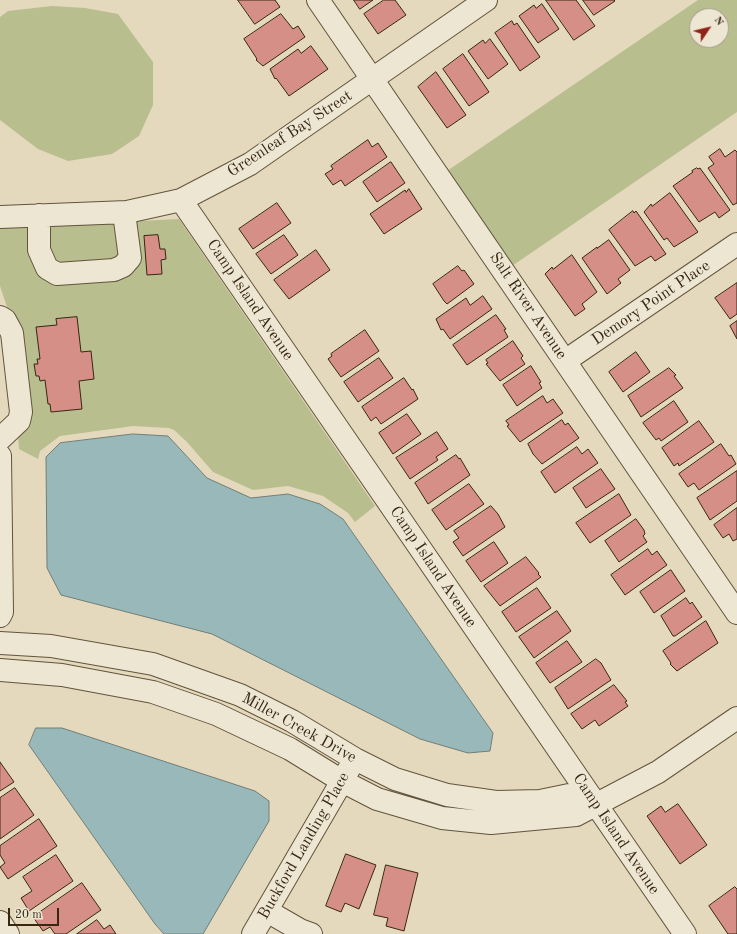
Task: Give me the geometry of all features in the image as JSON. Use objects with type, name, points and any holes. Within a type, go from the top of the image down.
[{"type":"street","name":"Salt River Avenue","points":[[318,0],[737,613]]},
{"type":"street","name":"Greenleaf Bay Street","points":[[0,217],[124,213],[181,200],[250,164],[486,0]]},
{"type":"street","name":"Camp Island Avenue","points":[[181,200],[685,934]]},
{"type":"street","points":[[39,215],[39,250],[47,268],[57,274],[114,270],[123,266],[130,258],[124,213]]},
{"type":"street","name":"Demory Point Place","points":[[565,361],[737,244]]},
{"type":"street","points":[[0,317],[5,320],[12,333],[21,412],[19,421],[0,439]]},
{"type":"street","points":[[0,456],[2,612],[0,616]]},
{"type":"street","name":"Miller Creek Drive","points":[[0,642],[51,646],[153,664],[240,695],[292,721],[355,759],[395,779],[446,795],[496,802],[540,801],[569,795],[596,804]]},
{"type":"street","name":"Miller Creek Drive","points":[[0,670],[62,675],[153,692],[216,714],[290,749],[342,781],[377,799],[442,818],[491,823],[576,815],[658,772],[737,718]]},
{"type":"street","name":"Buckford Landing Place","points":[[253,934],[355,759]]},
{"type":"street","points":[[267,911],[310,934]]},
{"type":"street","points":[[0,922],[8,934]]},
{"type":"green space","points":[[698,0],[737,0],[737,112],[512,266],[447,171]]},
{"type":"green space","points":[[52,6],[85,8],[118,14],[153,62],[153,105],[139,136],[112,154],[68,161],[38,149],[0,120],[0,17],[8,11]]},
{"type":"green space","points":[[179,219],[375,506],[355,522],[348,513],[323,496],[288,486],[253,490],[213,472],[187,442],[174,430],[169,428],[133,426],[60,436],[40,451],[38,459],[19,449],[9,313],[0,286],[0,228]]},
{"type":"water","points":[[133,434],[168,436],[207,478],[251,498],[288,494],[320,504],[343,519],[493,733],[490,751],[468,753],[420,739],[212,634],[61,595],[47,568],[46,457],[60,443]]},
{"type":"water","points":[[36,728],[62,728],[255,791],[269,801],[269,821],[203,934],[164,934],[155,924],[29,745]]},
{"type":"building","points":[[238,0],[275,0],[280,7],[255,24]]},
{"type":"building","points":[[354,0],[373,0],[360,9]]},
{"type":"building","points":[[384,0],[395,0],[406,15],[378,34],[364,14]]},
{"type":"building","points":[[546,0],[576,0],[595,26],[574,40]]},
{"type":"building","points":[[583,0],[614,0],[615,1],[594,15]]},
{"type":"building","points":[[542,4],[559,29],[538,43],[519,16],[534,5],[536,8]]},
{"type":"building","points":[[281,14],[293,29],[298,26],[305,37],[263,66],[256,60],[257,59],[244,39]]},
{"type":"building","points":[[512,21],[514,25],[517,23],[540,57],[520,71],[495,33]]},
{"type":"building","points":[[490,39],[508,64],[488,79],[468,51],[483,40],[485,43]]},
{"type":"building","points":[[311,46],[328,69],[289,96],[276,78],[275,79],[270,69],[298,49],[301,53]]},
{"type":"building","points":[[463,54],[489,92],[469,106],[443,69]]},
{"type":"building","points":[[436,72],[466,115],[447,128],[418,87]]},
{"type":"building","points":[[368,140],[372,147],[378,143],[387,157],[345,186],[341,180],[333,185],[325,174],[333,169],[331,166]]},
{"type":"building","points":[[720,149],[725,157],[735,150],[737,152],[737,203],[733,205],[708,168],[714,164],[709,157]]},
{"type":"building","points":[[391,162],[405,183],[377,202],[363,182]]},
{"type":"building","points":[[697,168],[700,168],[730,210],[719,218],[715,212],[699,222],[673,186]]},
{"type":"building","points":[[409,189],[422,209],[384,234],[370,214],[405,190],[406,192]]},
{"type":"building","points":[[670,193],[698,232],[674,247],[667,238],[664,240],[644,212],[651,204],[652,206]]},
{"type":"building","points":[[277,203],[291,223],[253,249],[239,229]]},
{"type":"building","points":[[633,211],[634,213],[636,211],[666,254],[655,261],[651,256],[635,266],[609,230]]},
{"type":"building","points":[[158,235],[160,249],[165,249],[166,259],[161,260],[162,274],[147,275],[144,236]]},
{"type":"building","points":[[284,235],[298,255],[271,274],[256,254]]},
{"type":"building","points":[[609,240],[630,270],[618,279],[621,283],[607,294],[582,258]]},
{"type":"building","points":[[316,250],[330,270],[289,299],[274,280]]},
{"type":"building","points":[[572,255],[597,292],[582,304],[585,309],[575,316],[545,274],[552,267],[553,269]]},
{"type":"building","points":[[458,266],[462,271],[464,270],[474,284],[447,304],[433,284]]},
{"type":"building","points":[[737,283],[737,314],[730,319],[715,298]]},
{"type":"building","points":[[483,296],[492,309],[450,339],[443,329],[441,330],[436,319],[466,298],[470,305]]},
{"type":"building","points":[[496,315],[506,329],[504,330],[508,337],[467,365],[453,345]]},
{"type":"building","points":[[77,317],[81,352],[91,351],[94,379],[79,381],[82,409],[51,412],[50,404],[48,404],[45,380],[40,381],[39,376],[36,376],[34,364],[38,364],[37,359],[40,359],[36,327],[57,325],[56,319]]},
{"type":"building","points":[[737,321],[737,339],[730,326]]},
{"type":"building","points":[[365,330],[379,351],[341,377],[328,359],[332,356],[331,354]]},
{"type":"building","points":[[513,341],[523,356],[521,358],[525,364],[500,381],[486,364],[488,363],[486,360]]},
{"type":"building","points":[[636,352],[650,372],[623,392],[609,372]]},
{"type":"building","points":[[379,358],[393,378],[358,402],[344,382]]},
{"type":"building","points":[[531,366],[541,382],[539,383],[542,388],[517,406],[503,385]]},
{"type":"building","points":[[669,368],[676,375],[674,376],[683,388],[641,417],[628,396]]},
{"type":"building","points":[[404,378],[412,390],[413,389],[418,399],[381,424],[376,417],[371,421],[362,407]]},
{"type":"building","points":[[543,396],[547,403],[553,399],[563,413],[520,442],[507,426],[509,425],[506,421]]},
{"type":"building","points":[[674,401],[688,422],[661,441],[659,438],[656,440],[643,423]]},
{"type":"building","points":[[407,414],[421,434],[393,454],[379,433]]},
{"type":"building","points":[[562,420],[565,425],[568,423],[579,438],[542,464],[533,454],[528,444]]},
{"type":"building","points":[[699,421],[714,442],[679,466],[678,463],[674,466],[662,448]]},
{"type":"building","points":[[437,432],[448,449],[436,457],[438,460],[410,479],[396,458]]},
{"type":"building","points":[[721,444],[729,456],[731,455],[736,464],[699,490],[694,483],[688,487],[679,474]]},
{"type":"building","points":[[577,447],[582,454],[588,449],[598,463],[555,493],[541,472]]},
{"type":"building","points":[[456,455],[459,459],[460,458],[470,475],[428,504],[415,483]]},
{"type":"building","points":[[601,469],[615,489],[586,508],[573,488]]},
{"type":"building","points":[[737,471],[737,501],[710,520],[697,498]]},
{"type":"building","points":[[469,484],[484,504],[446,530],[432,510]]},
{"type":"building","points":[[619,494],[631,515],[590,543],[576,523]]},
{"type":"building","points":[[491,506],[498,514],[505,527],[463,556],[453,542],[459,538],[454,531]]},
{"type":"building","points":[[737,508],[737,539],[733,541],[729,534],[723,538],[714,525]]},
{"type":"building","points":[[636,519],[644,530],[645,534],[643,536],[647,542],[619,562],[605,541]]},
{"type":"building","points":[[494,542],[508,563],[481,582],[466,561]]},
{"type":"building","points":[[648,549],[652,555],[657,551],[667,565],[625,595],[611,575]]},
{"type":"building","points":[[526,557],[541,577],[500,606],[484,586]]},
{"type":"building","points":[[671,570],[685,591],[654,613],[640,592]]},
{"type":"building","points":[[537,588],[551,608],[516,632],[502,612]]},
{"type":"building","points":[[686,598],[690,604],[692,602],[702,617],[673,636],[661,616]]},
{"type":"building","points":[[557,611],[571,631],[534,658],[519,637]]},
{"type":"building","points":[[706,621],[718,643],[677,671],[670,664],[671,663],[663,651]]},
{"type":"building","points":[[567,641],[582,662],[550,683],[536,663]]},
{"type":"building","points":[[596,659],[601,663],[611,680],[568,709],[555,688]]},
{"type":"building","points":[[614,685],[627,701],[625,702],[628,706],[599,726],[595,720],[582,729],[571,714]]},
{"type":"building","points":[[0,762],[14,782],[0,791]]},
{"type":"building","points":[[15,788],[34,815],[0,839],[0,798]]},
{"type":"building","points":[[678,804],[707,845],[680,864],[647,816],[661,806],[665,812]]},
{"type":"building","points":[[39,819],[57,846],[8,879],[0,867],[5,863],[0,855],[0,846]]},
{"type":"building","points":[[346,854],[376,865],[359,909],[345,903],[341,912],[326,906]]},
{"type":"building","points":[[56,855],[73,881],[29,911],[21,898],[32,891],[23,877]]},
{"type":"building","points":[[386,865],[418,873],[404,931],[386,926],[388,918],[374,915]]},
{"type":"building","points":[[82,883],[101,910],[66,934],[55,934],[50,927],[43,931],[33,917]]},
{"type":"building","points":[[735,887],[737,889],[737,934],[728,934],[709,906]]},
{"type":"building","points":[[97,920],[104,929],[110,925],[116,934],[77,934]]}]
